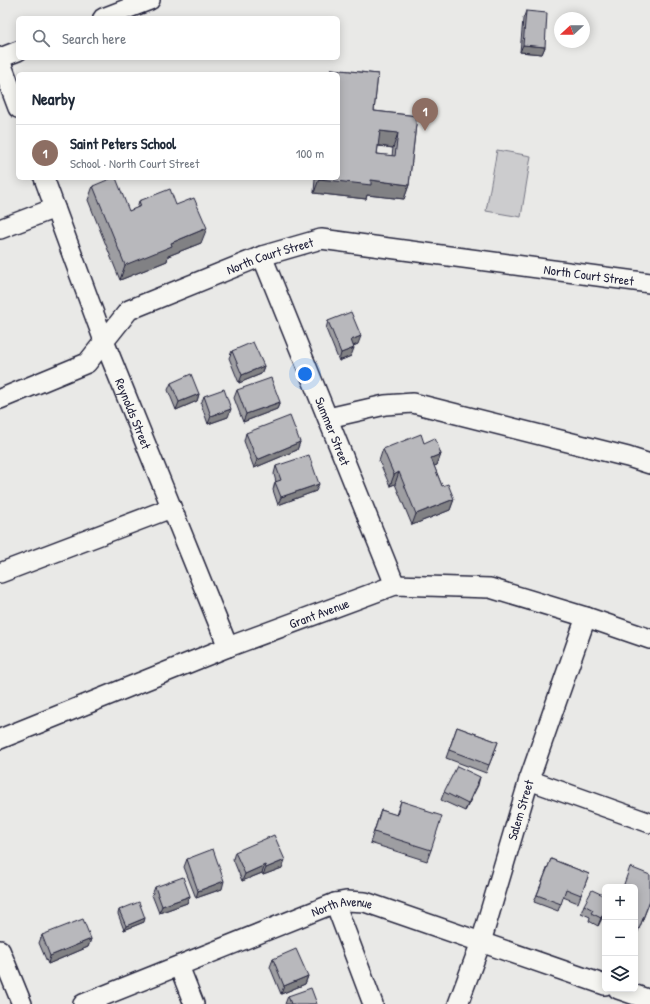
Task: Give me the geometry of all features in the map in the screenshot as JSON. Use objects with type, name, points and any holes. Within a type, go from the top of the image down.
[{"type":"street","points":[[108,16],[150,0]]},
{"type":"street","points":[[16,52],[0,59],[16,103]]},
{"type":"street","name":"Reynolds Street","points":[[45,180],[104,342],[228,647]]},
{"type":"street","points":[[0,229],[55,208]]},
{"type":"street","name":"North Court Street","points":[[0,399],[87,363],[128,310],[262,256],[321,239],[650,282]]},
{"type":"street","name":"Summer Street","points":[[262,256],[395,585]]},
{"type":"street","points":[[328,418],[385,406],[413,403],[620,455],[650,464]]},
{"type":"street","points":[[0,573],[171,508]]},
{"type":"street","name":"Grant Avenue","points":[[0,739],[228,647],[395,585],[490,588],[650,638]]},
{"type":"street","name":"Salem Street","points":[[458,1004],[481,942],[529,780],[586,617]]},
{"type":"street","points":[[529,780],[650,823]]},
{"type":"street","name":"North Avenue","points":[[83,1004],[335,903],[346,901],[365,902],[602,983]]},
{"type":"street","points":[[335,903],[373,1004]]},
{"type":"street","points":[[0,950],[22,1004]]},
{"type":"street","points":[[179,966],[194,1004]]},
{"type":"street","points":[[627,992],[650,1000]]},
{"type":"shaded area","points":[[497,150],[531,156],[521,217],[486,211]]},
{"type":"building","points":[[526,11],[547,13],[545,47],[523,45]]},
{"type":"building","points":[[331,69],[378,74],[374,111],[417,116],[409,185],[371,180],[371,185],[328,180],[340,180],[340,72],[331,72]],"holes":[[[380,131],[398,133],[395,156],[377,154]]]},
{"type":"building","points":[[107,180],[117,180],[129,211],[141,206],[139,201],[170,189],[176,205],[194,198],[207,228],[171,243],[172,246],[125,265],[93,186]]},
{"type":"building","points":[[351,312],[361,336],[351,340],[354,348],[341,353],[328,321]]},
{"type":"building","points":[[253,342],[264,366],[242,375],[232,351]]},
{"type":"building","points":[[191,374],[199,394],[179,402],[171,383]]},
{"type":"building","points":[[271,378],[280,402],[246,414],[237,390]]},
{"type":"building","points":[[224,389],[231,409],[211,416],[204,396]]},
{"type":"building","points":[[290,416],[300,442],[257,460],[246,433]]},
{"type":"building","points":[[421,434],[424,443],[435,438],[441,454],[431,458],[442,486],[448,484],[454,499],[416,514],[399,472],[394,475],[383,449]]},
{"type":"building","points":[[309,455],[319,484],[281,497],[275,482],[281,480],[276,466]]},
{"type":"building","points":[[457,727],[498,742],[489,765],[449,750]]},
{"type":"building","points":[[457,766],[480,777],[468,804],[444,792]]},
{"type":"building","points":[[401,801],[442,816],[431,850],[374,832],[381,810],[397,815]]},
{"type":"building","points":[[274,835],[285,860],[266,868],[265,865],[245,874],[235,852]]},
{"type":"building","points":[[213,849],[224,881],[198,891],[187,859]]},
{"type":"building","points":[[551,859],[589,874],[581,895],[566,889],[561,904],[537,895]]},
{"type":"building","points":[[630,867],[650,875],[650,900],[639,929],[638,884],[624,884]]},
{"type":"building","points":[[183,877],[190,896],[162,906],[155,887]]},
{"type":"building","points":[[592,890],[602,895],[601,918],[591,913],[593,910],[584,905]]},
{"type":"building","points":[[139,902],[145,918],[126,926],[119,910]]},
{"type":"building","points":[[83,919],[91,939],[50,956],[42,935]]},
{"type":"building","points":[[296,949],[308,976],[284,986],[273,959]]},
{"type":"building","points":[[311,988],[317,1004],[291,1004],[288,996]]},
{"type":"place","name":"Saint Peters School","points":[[425,131]]}]
